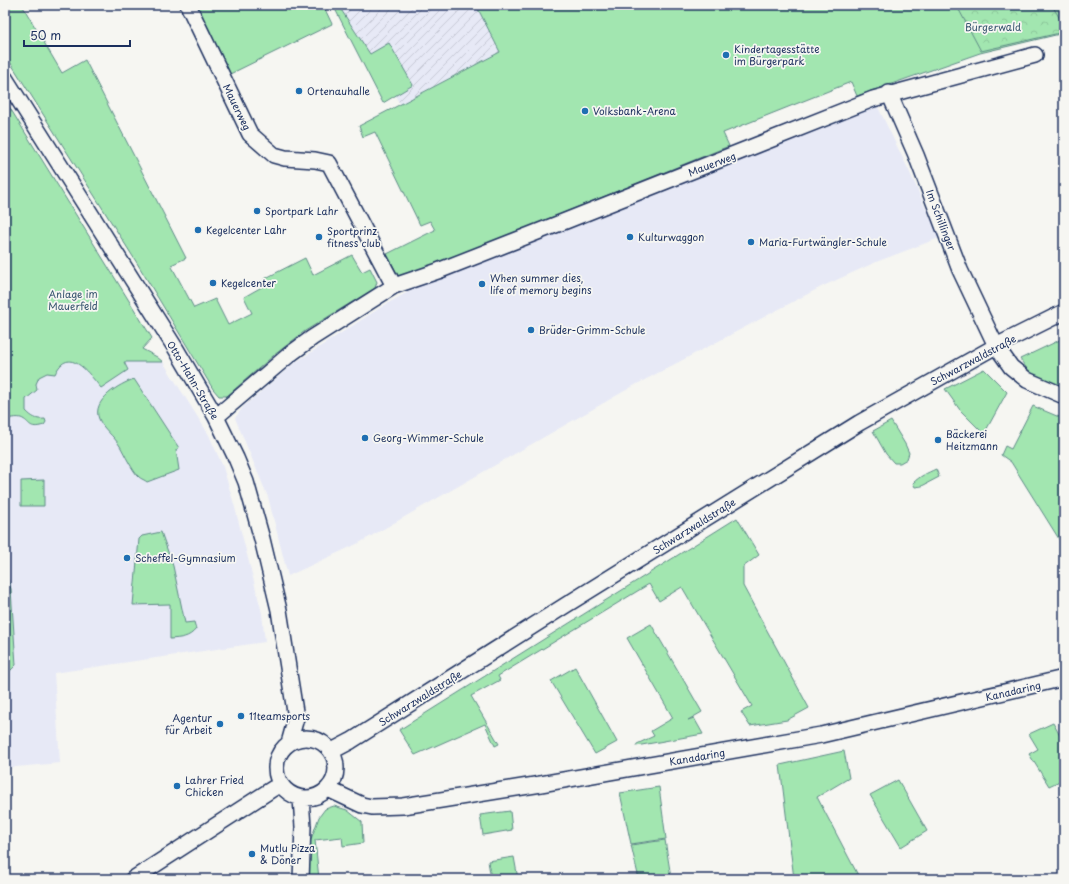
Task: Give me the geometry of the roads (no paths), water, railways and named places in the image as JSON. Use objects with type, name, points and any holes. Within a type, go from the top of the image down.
[{"type":"street","name":"Mauerweg","points":[[188,5],[250,134],[274,155],[285,158],[315,160],[329,163],[394,286]]},
{"type":"street","name":"Mauerweg","points":[[216,417],[289,355],[312,338],[394,286],[460,262],[889,93],[1035,55]]},
{"type":"street","name":"Otto-Hahn-Straße","points":[[5,78],[176,349],[216,417],[236,458],[246,482],[262,539],[279,610],[296,718],[289,743]]},
{"type":"street","name":"Im Schillinger","points":[[889,93],[916,155],[960,270],[996,346]]},
{"type":"street","name":"Schwarzwaldstraße","points":[[332,751],[358,737],[578,597],[863,420],[996,346],[1064,312]]},
{"type":"street","points":[[996,346],[1011,367],[1027,380],[1064,396]]},
{"type":"street","name":"Kanadaring","points":[[328,789],[362,805],[372,807],[403,806],[535,785],[820,735],[1064,678]]},
{"type":"street","name":"Otto-Hahn-Straße","points":[[296,718],[311,738]]},
{"type":"street","points":[[303,737],[311,738],[323,742],[332,751],[336,760],[337,771],[334,781],[328,789],[320,795],[311,798],[301,798],[292,795],[280,784],[276,775],[276,766],[282,749],[289,743],[303,737]]},
{"type":"street","points":[[133,879],[280,784]]},
{"type":"street","points":[[301,798],[303,827],[301,879]]},
{"type":"place","name":"Kindertagesstätte im Bürgerpark","points":[[726,55]]},
{"type":"place","name":"Ortenauhalle","points":[[299,91]]},
{"type":"place","name":"Volksbank-Arena","points":[[585,111]]},
{"type":"place","name":"Sportpark Lahr","points":[[257,211]]},
{"type":"place","name":"Kegelcenter Lahr","points":[[198,230]]},
{"type":"place","name":"Sportprinz fitness club","points":[[319,237]]},
{"type":"place","name":"Kulturwaggon","points":[[630,237]]},
{"type":"place","name":"Maria-Furtwängler-Schule","points":[[751,242]]},
{"type":"place","name":"Kegelcenter","points":[[213,283]]},
{"type":"place","name":"When summer dies, life of memory begins","points":[[482,284]]},
{"type":"place","name":"Brüder-Grimm-Schule","points":[[531,330]]},
{"type":"place","name":"Georg-Wimmer-Schule","points":[[365,438]]},
{"type":"place","name":"Bäckerei Heitzmann","points":[[938,440]]},
{"type":"place","name":"Scheffel-Gymnasium","points":[[127,558]]},
{"type":"place","name":"11teamsports","points":[[241,716]]},
{"type":"place","name":"Agentur für Arbeit","points":[[220,724]]},
{"type":"place","name":"Lahrer Fried Chicken","points":[[177,786]]},
{"type":"place","name":"Mutlu Pizza & Döner","points":[[252,854]]},
{"type":"park label","name":"Bürgerwald","points":[[993,27]]},
{"type":"park label","name":"Anlage im Mauerfeld","points":[[73,300]]}]
